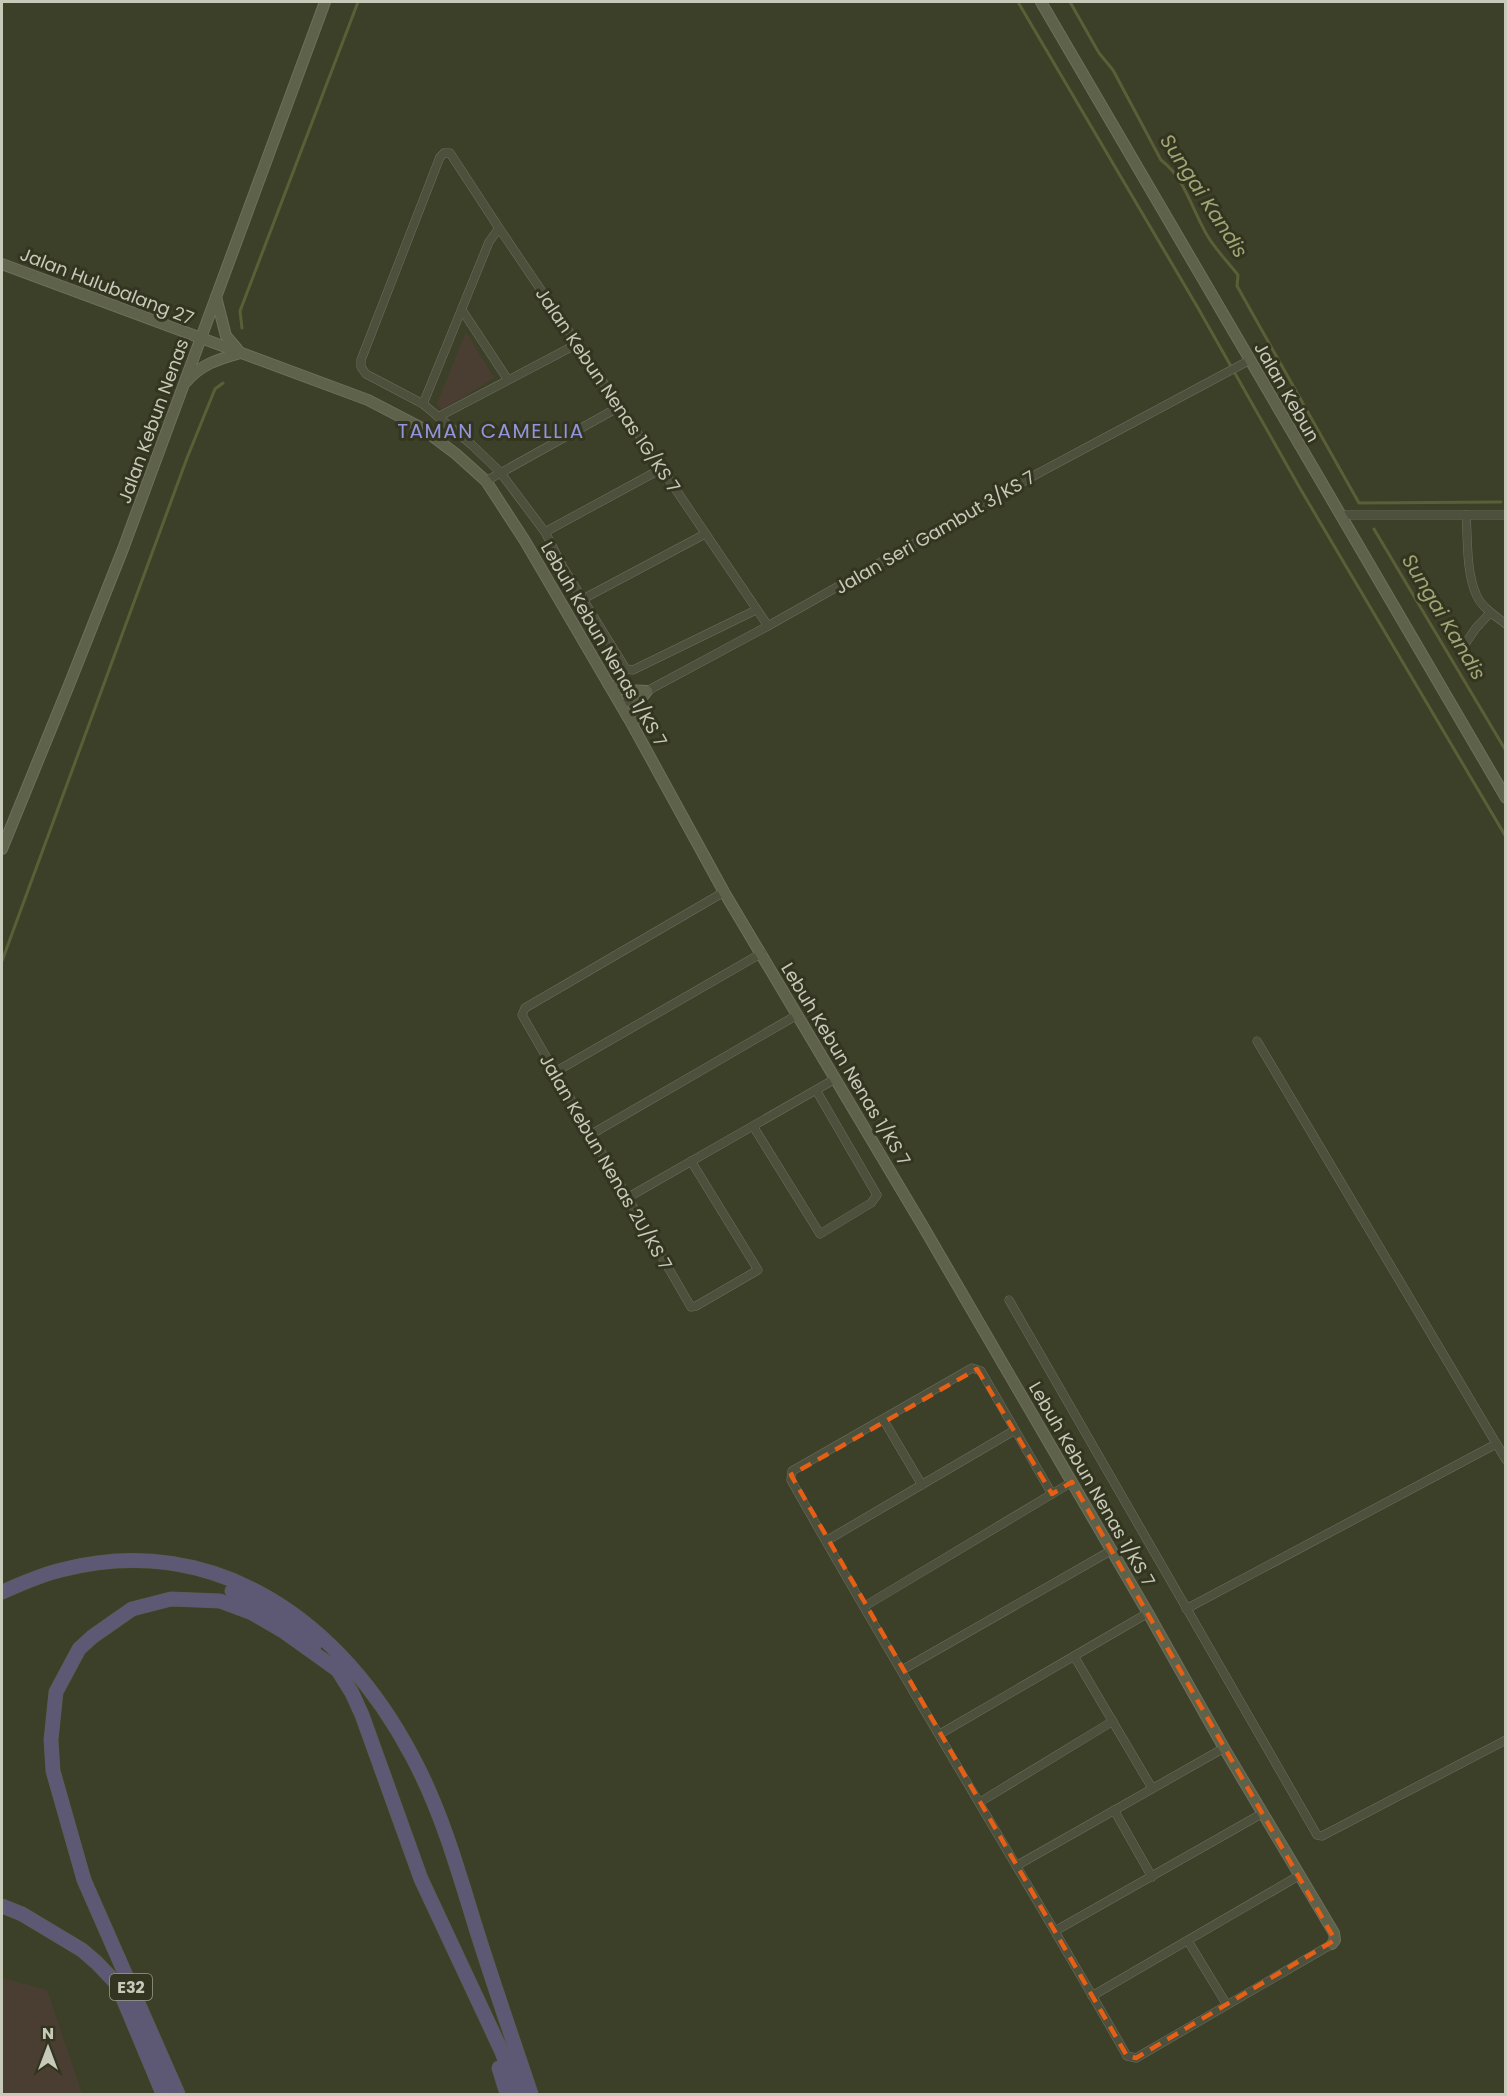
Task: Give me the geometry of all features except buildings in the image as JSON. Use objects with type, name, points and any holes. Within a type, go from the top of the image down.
[{"type":"highway","points":[[4,1591],[38,1577],[88,1565],[111,1562],[167,1563],[218,1574],[254,1590],[292,1612],[320,1635],[366,1683],[382,1704],[413,1757],[437,1811],[453,1855],[531,2094]]},
{"type":"highway","points":[[232,1592],[276,1613],[321,1648],[352,1693],[368,1730],[421,1879],[502,2052],[518,2094]]},
{"type":"highway","name":"E32","points":[[178,2094],[84,1880],[53,1771],[51,1740],[56,1692],[79,1649],[92,1637],[132,1609],[152,1602],[171,1599],[220,1601],[252,1613],[310,1649],[339,1671]]},
{"type":"highway","name":"E32","points":[[2,1906],[22,1914],[82,1950],[117,1984],[163,2094]]},
{"type":"highway","points":[[483,2011],[507,2094]]},
{"type":"highway","points":[[512,2038],[539,2094]]},
{"type":"street","name":"Jalan Kebun Nenas","points":[[2,849],[98,612],[326,2]]},
{"type":"street","name":"Jalan Kebun","points":[[1041,2],[1506,798]]},
{"type":"street","name":"Jalan Kebun Nenas 1G/KS 7","points":[[423,404],[366,374],[361,368],[361,360],[440,157],[444,153],[450,153],[768,626]]},
{"type":"street","points":[[499,228],[489,242],[423,404],[500,472],[545,532],[626,669],[633,670],[756,610]]},
{"type":"street","name":"Jalan Hulubalang 27","points":[[2,264],[200,338]]},
{"type":"street","points":[[184,385],[193,373],[235,351],[226,336],[216,296]]},
{"type":"street","points":[[462,310],[508,380]]},
{"type":"street","name":"Lebuh Kebun Nenas 1/KS 7","points":[[200,338],[332,386],[400,416],[435,437],[486,481],[525,540],[633,726],[724,892],[1112,1550],[1224,1748],[1334,1933],[1335,1940],[1332,1944]]},
{"type":"street","points":[[438,417],[577,344]]},
{"type":"street","name":"Jalan Seri Gambut 3/KS 7","points":[[621,705],[768,626],[980,506],[1250,360]]},
{"type":"street","points":[[486,481],[619,407]]},
{"type":"street","points":[[545,532],[661,469]]},
{"type":"street","points":[[1341,515],[1506,515]]},
{"type":"street","points":[[1466,515],[1471,571],[1476,595],[1490,613],[1506,624]]},
{"type":"street","points":[[583,599],[705,534]]},
{"type":"street","points":[[1464,647],[1476,628],[1490,613]]},
{"type":"street","points":[[609,685],[625,690],[647,691]]},
{"type":"street","points":[[633,726],[636,706],[647,691]]},
{"type":"street","name":"Jalan Kebun Nenas 2U/KS 7","points":[[691,1161],[758,1270],[696,1306],[689,1306],[522,1015],[523,1011],[724,892]]},
{"type":"street","points":[[555,1072],[762,953]]},
{"type":"street","points":[[590,1136],[797,1015]]},
{"type":"street","points":[[1257,1041],[1506,1460]]},
{"type":"street","points":[[627,1198],[835,1079]]},
{"type":"street","points":[[753,1126],[820,1234],[871,1203],[877,1193],[816,1090]]},
{"type":"street","points":[[1009,1300],[1318,1836],[1506,1740]]},
{"type":"street","points":[[1052,1494],[981,1371],[977,1368],[972,1368],[792,1471],[791,1480],[1127,2056],[1136,2058],[1332,1944]]},
{"type":"street","points":[[883,1419],[922,1485]]},
{"type":"street","points":[[826,1541],[1015,1430]]},
{"type":"street","points":[[1186,1609],[1496,1444]]},
{"type":"street","points":[[865,1606],[1072,1482]]},
{"type":"street","points":[[902,1670],[1112,1550]]},
{"type":"street","points":[[940,1734],[1148,1612]]},
{"type":"street","points":[[1074,1656],[1152,1788]]},
{"type":"street","points":[[980,1802],[1113,1721]]},
{"type":"street","points":[[1016,1866],[1224,1748]]},
{"type":"street","points":[[1114,1810],[1152,1877]]},
{"type":"street","points":[[1055,1931],[1263,1813]]},
{"type":"street","points":[[1092,1996],[1300,1875]]},
{"type":"street","points":[[1188,1941],[1227,2005]]},
{"type":"highlighted area","points":[[977,1369],[1052,1494],[1072,1482],[1335,1940],[1136,2058],[1127,2056],[791,1475]]},
{"type":"shaded area","points":[[466,332],[494,378],[442,410],[437,404]]},
{"type":"shaded area","points":[[2,1978],[47,1990],[82,2094],[2,2094]]},
{"type":"waterway","points":[[242,328],[240,311],[358,2]]},
{"type":"waterway","points":[[1018,2],[1198,308],[1301,490],[1506,837]]},
{"type":"waterway","name":"Sungai Kandis","points":[[1070,2],[1099,53],[1113,70],[1161,160],[1182,185],[1207,235],[1238,275],[1237,286],[1359,503],[1501,502]]},
{"type":"waterway","points":[[2,961],[187,458],[215,389],[223,383]]},
{"type":"waterway","name":"Sungai Kandis","points":[[1374,529],[1506,751]]},
{"type":"district","name":"TAMAN CAMELLIA","points":[[491,431]]}]
